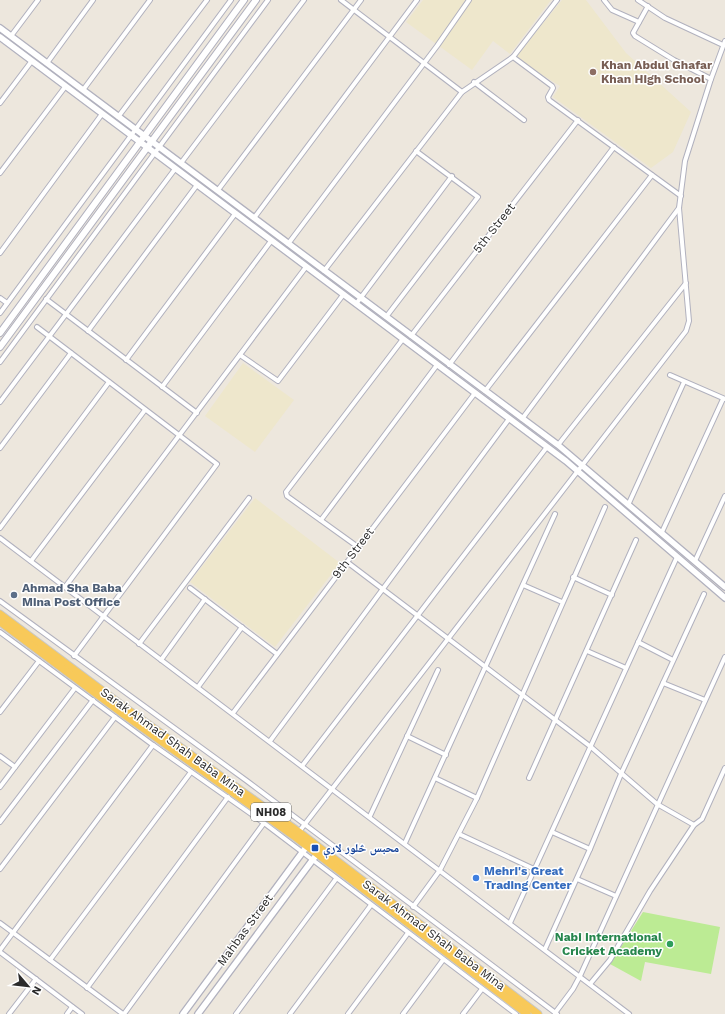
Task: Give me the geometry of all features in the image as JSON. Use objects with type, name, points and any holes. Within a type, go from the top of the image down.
[{"type":"highway","name":"Sarak Ahmad Shah Baba Mina","points":[[0,614],[538,1014]]},
{"type":"highway","name":"NH08","points":[[0,622],[123,714],[297,834],[305,849],[317,854],[527,1014]]},
{"type":"main road","points":[[0,333],[244,0]]},
{"type":"main road","points":[[0,347],[256,0]]},
{"type":"street","points":[[12,36],[38,0]]},
{"type":"street","points":[[47,63],[93,0]]},
{"type":"street","points":[[83,90],[150,0]]},
{"type":"street","points":[[118,117],[206,0]]},
{"type":"street","points":[[0,313],[231,0]]},
{"type":"street","points":[[0,362],[268,0]]},
{"type":"street","points":[[181,162],[304,0]]},
{"type":"street","points":[[340,0],[462,92]]},
{"type":"street","points":[[218,190],[361,0]]},
{"type":"street","points":[[254,218],[417,0]]},
{"type":"street","points":[[288,244],[469,0]]},
{"type":"street","points":[[324,272],[462,92],[474,82],[513,57],[557,0]]},
{"type":"street","points":[[604,0],[612,10],[639,22]]},
{"type":"street","points":[[297,834],[686,331],[689,321],[679,208],[687,151],[724,43],[665,18],[638,0]]},
{"type":"street","points":[[648,6],[633,33],[674,60],[711,79]]},
{"type":"street","points":[[0,28],[158,147],[181,162],[448,365],[558,445],[629,503],[725,587]]},
{"type":"street","points":[[0,37],[31,62],[547,447],[725,598]]},
{"type":"street","points":[[513,57],[552,86],[553,88],[548,96],[549,100],[681,196]]},
{"type":"street","points":[[0,103],[31,62]]},
{"type":"street","points":[[474,82],[524,120]]},
{"type":"street","points":[[0,173],[65,87]]},
{"type":"street","points":[[0,253],[102,114]]},
{"type":"street","name":"5th Street","points":[[411,336],[578,120]]},
{"type":"street","points":[[448,365],[614,147]]},
{"type":"street","points":[[386,317],[478,197],[452,176],[416,151]]},
{"type":"street","points":[[0,402],[175,169]]},
{"type":"street","points":[[485,391],[652,175]]},
{"type":"street","points":[[356,304],[452,176]]},
{"type":"street","points":[[88,331],[197,185]]},
{"type":"street","points":[[522,419],[679,208]]},
{"type":"street","points":[[126,360],[235,214]]},
{"type":"street","points":[[162,387],[271,241]]},
{"type":"street","points":[[66,587],[306,267]]},
{"type":"street","points":[[558,445],[686,283]]},
{"type":"street","points":[[240,355],[278,381],[343,295]]},
{"type":"street","points":[[0,298],[7,303]]},
{"type":"street","points":[[46,299],[197,413]]},
{"type":"street","points":[[37,327],[145,410],[216,462],[217,465],[74,656]]},
{"type":"street","points":[[358,547],[287,496],[286,492],[403,339]]},
{"type":"street","points":[[0,448],[71,353]]},
{"type":"street","points":[[322,520],[437,365]]},
{"type":"street","points":[[662,532],[724,399],[670,375]]},
{"type":"street","points":[[0,528],[109,382]]},
{"type":"street","points":[[629,503],[684,382]]},
{"type":"street","name":"9th Street","points":[[233,713],[475,393]]},
{"type":"street","points":[[31,561],[145,410]]},
{"type":"street","points":[[270,742],[509,419]]},
{"type":"street","points":[[302,766],[547,447]]},
{"type":"street","points":[[695,561],[725,496]]},
{"type":"street","points":[[139,644],[249,498]]},
{"type":"street","points":[[413,907],[440,870],[477,798],[521,694],[605,507]]},
{"type":"street","points":[[405,843],[555,514]]},
{"type":"street","points":[[0,538],[139,644],[370,816],[629,1014]]},
{"type":"street","points":[[529,778],[556,721],[636,540]]},
{"type":"street","points":[[510,923],[677,557]]},
{"type":"street","points":[[347,562],[591,747],[657,804],[694,825]]},
{"type":"street","points":[[574,577],[612,594]]},
{"type":"street","points":[[523,585],[562,602]]},
{"type":"street","points":[[190,588],[277,654]]},
{"type":"street","points":[[545,949],[577,879],[621,774],[704,594]]},
{"type":"street","points":[[161,660],[205,599]]},
{"type":"street","points":[[0,601],[247,781],[556,1013],[580,976],[725,657]]},
{"type":"street","points":[[198,687],[242,627]]},
{"type":"street","points":[[0,633],[191,772],[264,823],[305,849],[312,860],[516,1014]]},
{"type":"street","points":[[638,642],[673,660]]},
{"type":"street","points":[[587,651],[626,668]]},
{"type":"street","points":[[0,712],[39,660]]},
{"type":"street","points":[[370,816],[438,670]]},
{"type":"street","points":[[663,683],[705,700]]},
{"type":"street","points":[[0,786],[75,688]]},
{"type":"street","points":[[0,822],[93,700]]},
{"type":"street","points":[[0,869],[116,717]]},
{"type":"street","points":[[407,736],[446,755]]},
{"type":"street","points":[[82,1014],[0,951],[154,745]]},
{"type":"street","points":[[0,756],[15,767]]},
{"type":"street","points":[[590,984],[610,960],[650,891],[694,825],[702,818],[725,768]]},
{"type":"street","points":[[50,960],[191,772]]},
{"type":"street","points":[[435,778],[477,798]]},
{"type":"street","points":[[87,988],[228,797]]},
{"type":"street","points":[[0,923],[124,1014],[264,823]]},
{"type":"street","points":[[552,832],[590,849]]},
{"type":"street","points":[[459,834],[534,869]]},
{"type":"street","name":"Mahbas Street","points":[[183,1014],[305,849]]},
{"type":"street","name":"Mahbas Street","points":[[198,1014],[317,854]]},
{"type":"street","points":[[236,1014],[336,878]]},
{"type":"street","points":[[577,879],[616,896]]},
{"type":"street","points":[[290,1014],[371,905]]},
{"type":"street","points":[[348,1014],[408,933]]},
{"type":"street","points":[[403,1014],[443,960]]},
{"type":"street","points":[[9,1014],[36,979]]},
{"type":"street","points":[[463,1014],[482,989]]},
{"type":"street","points":[[67,1014],[72,1007]]},
{"type":"shaded area","points":[[423,0],[551,0],[510,54],[493,41],[472,70],[406,22]]},
{"type":"shaded area","name":"Khan Abdul Ghafar Khan High School","points":[[562,0],[586,0],[626,53],[691,112],[673,152],[651,168],[553,97],[560,86],[515,58]]},
{"type":"shaded area","points":[[243,363],[294,400],[255,452],[205,416]]},
{"type":"shaded area","points":[[255,498],[340,563],[275,647],[190,582]]},
{"type":"green space","name":"Nabi International Cricket Academy","points":[[643,912],[720,927],[711,974],[645,962],[641,981],[610,964]]},
{"type":"place","name":"Khan Abdul Ghafar Khan High School","points":[[593,72]]},
{"type":"place","name":"Ahmad Sha Baba Mina Post Office","points":[[14,595]]},
{"type":"place","name":"محبس څلور لارې","points":[[315,848]]},
{"type":"place","name":"Mehri's Great Trading Center","points":[[476,878]]},
{"type":"place","name":"Nabi International Cricket Academy","points":[[670,944]]}]
